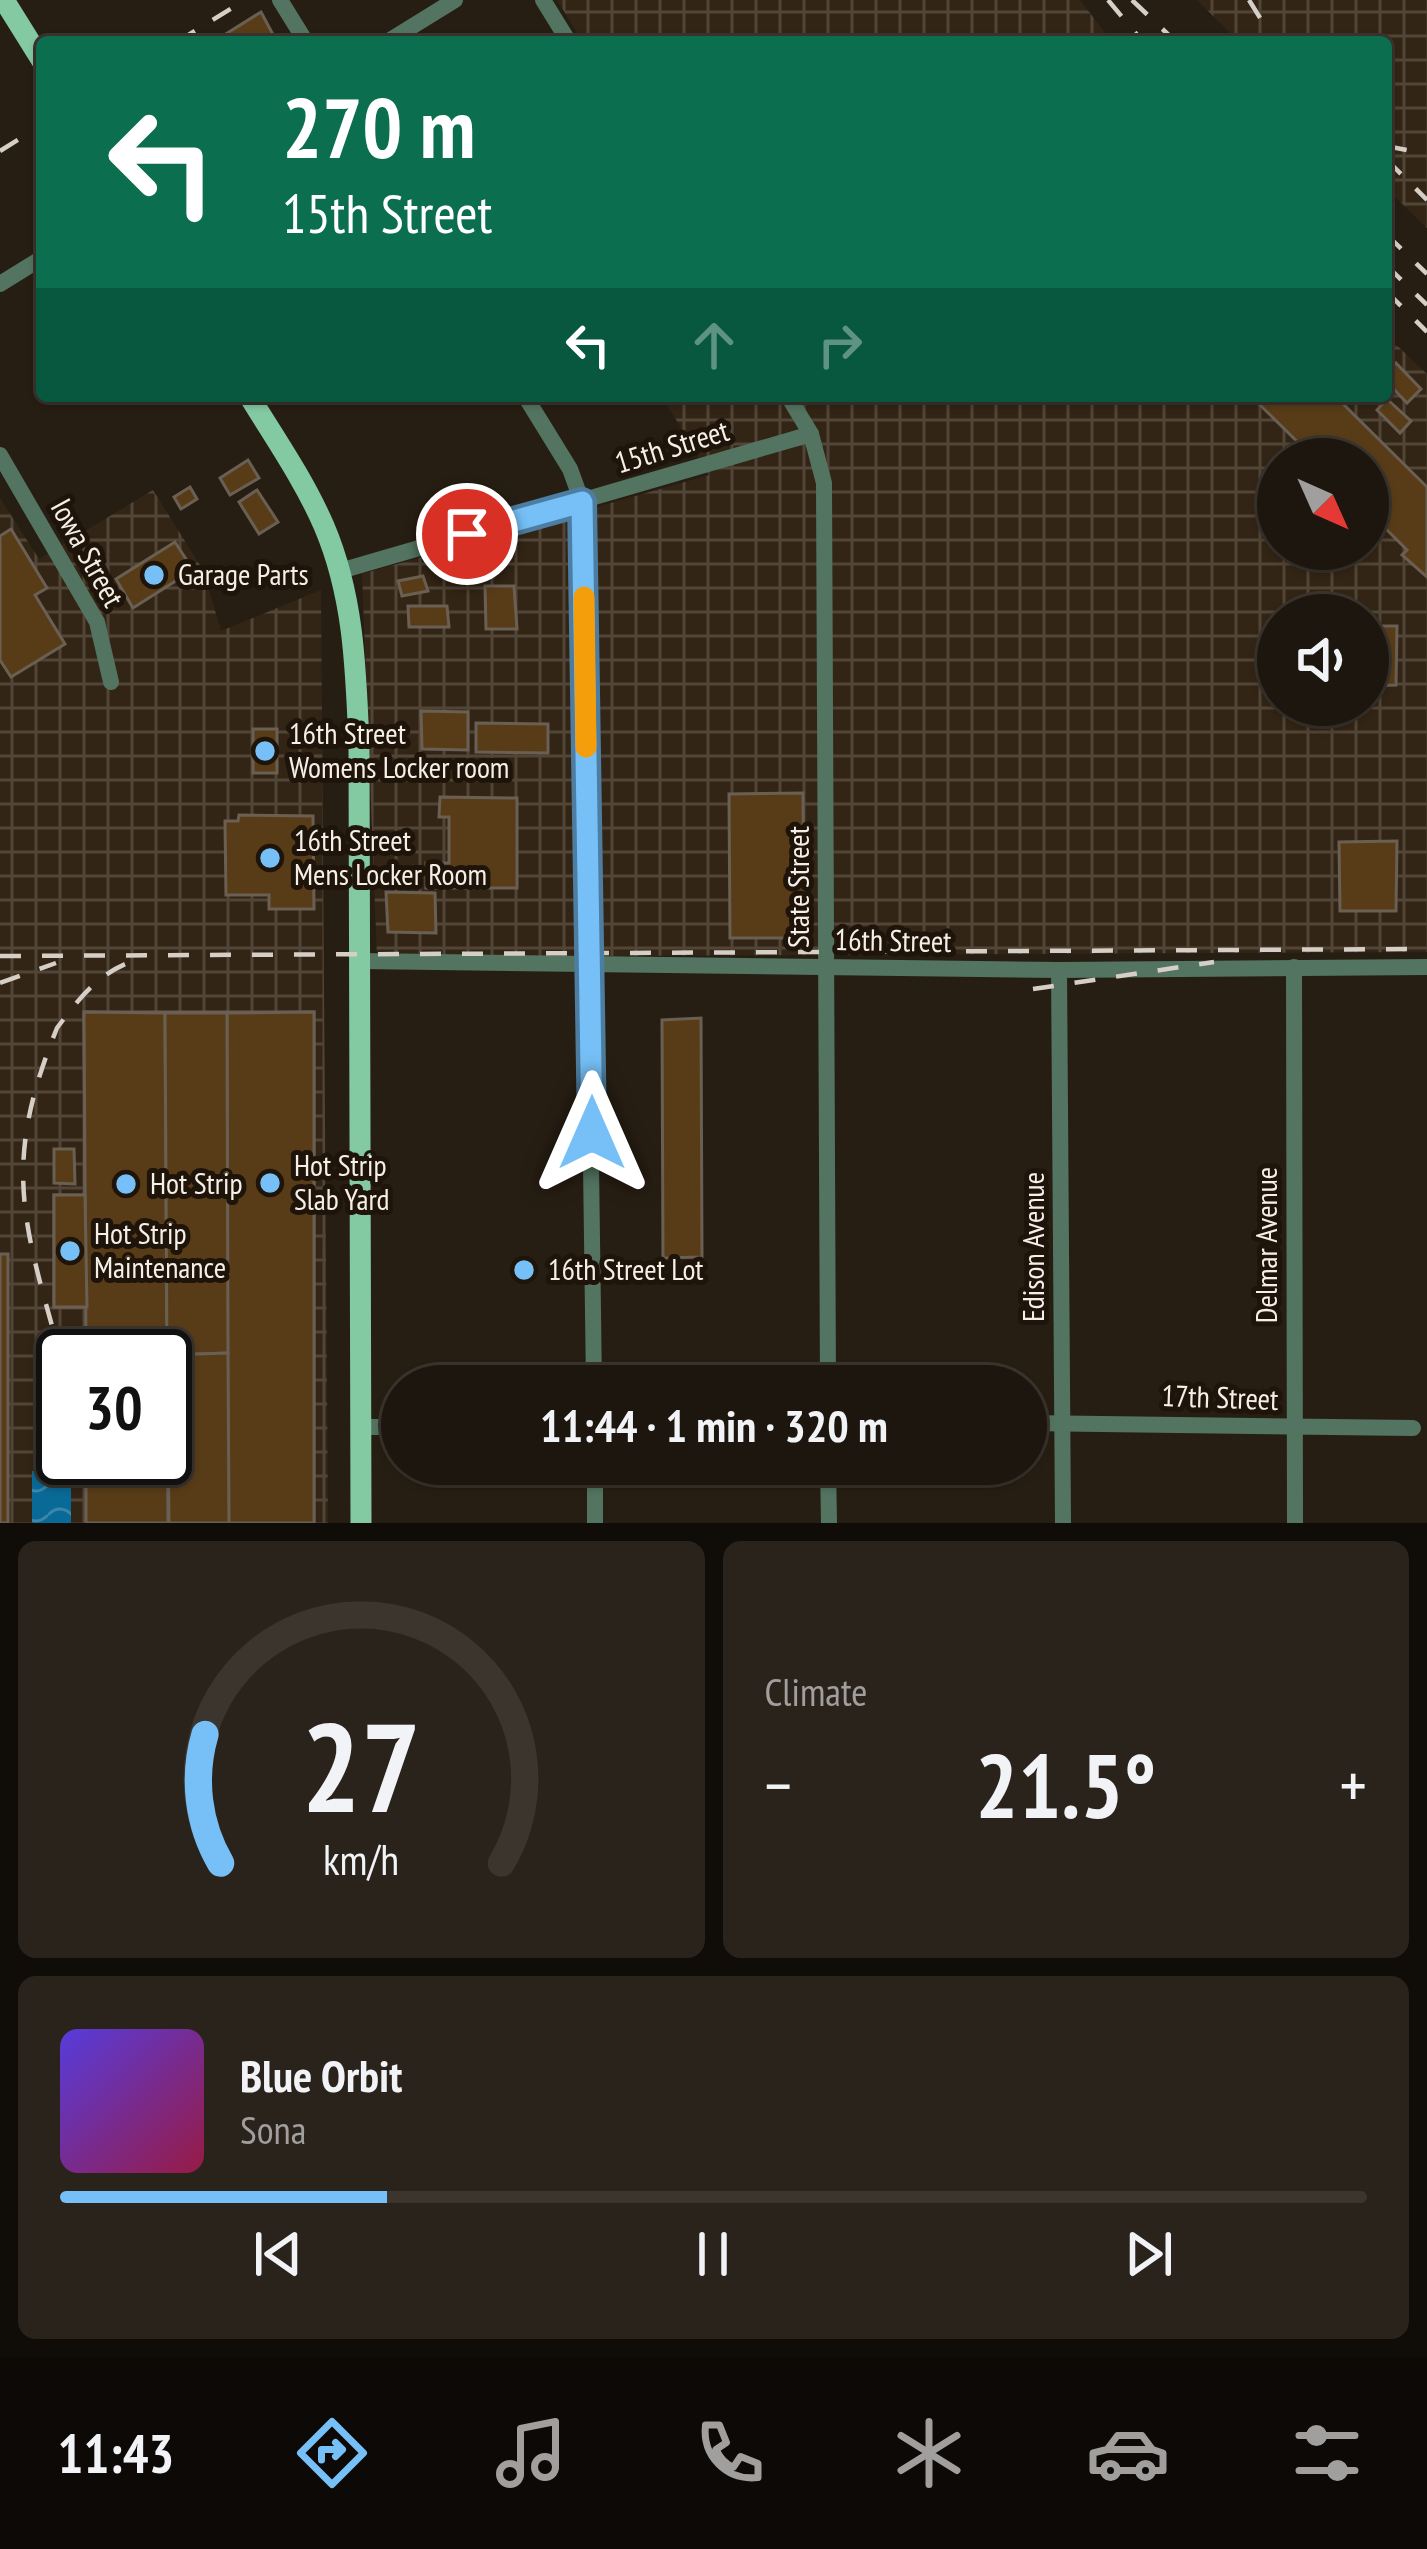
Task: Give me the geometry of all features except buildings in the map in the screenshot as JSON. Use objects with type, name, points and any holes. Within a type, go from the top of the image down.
[{"type":"main road","points":[[4,0],[36,51]]},
{"type":"main road","points":[[253,402],[307,490],[340,572],[353,639],[361,1523]]},
{"type":"street","points":[[280,0],[302,36]]},
{"type":"street","points":[[397,36],[454,0]]},
{"type":"street","points":[[543,0],[565,36]]},
{"type":"street","points":[[0,284],[36,262]]},
{"type":"street","points":[[529,402],[570,469],[582,502],[594,1365]]},
{"type":"street","name":"State Street","points":[[792,402],[811,434],[825,494],[828,1365]]},
{"type":"street","name":"15th Street","points":[[340,572],[811,434]]},
{"type":"street","name":"Iowa Street","points":[[0,455],[97,622],[111,682]]},
{"type":"street","name":"16th Street","points":[[359,961],[1059,970],[1427,967]]},
{"type":"street","name":"Delmar Avenue","points":[[1294,967],[1295,1523]]},
{"type":"street","name":"Edison Avenue","points":[[1059,970],[1063,1523]]},
{"type":"street","name":"17th Street","points":[[1047,1423],[1413,1428]]},
{"type":"street","points":[[360,1427],[381,1426]]},
{"type":"street","points":[[595,1485],[595,1523]]},
{"type":"street","points":[[829,1485],[829,1523]]},
{"type":"shaded area","points":[[557,0],[1080,0],[1107,36],[579,36]]},
{"type":"shaded area","points":[[1197,0],[1427,0],[1427,228],[1392,194],[1392,36],[1233,36]]},
{"type":"shaded area","points":[[1392,341],[1427,374],[1427,952],[377,957],[362,574],[709,475],[666,402],[1392,402]]},
{"type":"shaded area","points":[[153,490],[203,570],[221,631],[321,590],[328,1523],[0,1523],[0,498],[39,559]]},
{"type":"water","points":[[32,1471],[36,1471],[36,1485],[71,1485],[71,1523],[32,1523]]},
{"type":"railway","points":[[187,36],[245,0]]},
{"type":"railway","points":[[1108,0],[1138,36]]},
{"type":"railway","points":[[1132,0],[1170,36]]},
{"type":"railway","points":[[1249,0],[1271,36]]},
{"type":"railway","points":[[0,151],[36,129]]},
{"type":"railway","points":[[1392,147],[1427,154]]},
{"type":"railway","points":[[1392,165],[1427,200]]},
{"type":"railway","points":[[1392,240],[1427,274]]},
{"type":"railway","points":[[1392,271],[1427,305]]},
{"type":"railway","points":[[1392,297],[1427,332]]},
{"type":"railway","points":[[0,956],[1427,949]]},
{"type":"railway","points":[[53,1329],[24,1196],[28,1120],[57,1028],[102,977],[139,959]]},
{"type":"railway","points":[[1033,989],[1214,962]]},
{"type":"railway","points":[[0,983],[56,963]]},
{"type":"slow traffic","points":[[584,597],[586,747]]},
{"type":"place","name":"Garage Parts","points":[[154,575]]},
{"type":"place","name":"16th Street Womens Locker room","points":[[265,751]]},
{"type":"place","name":"16th Street Mens Locker Room","points":[[270,858]]},
{"type":"place","name":"Hot Strip Slab Yard","points":[[270,1183]]},
{"type":"place","name":"Hot Strip","points":[[126,1184]]},
{"type":"place","name":"Hot Strip Maintenance","points":[[70,1251]]},
{"type":"place","name":"16th Street Lot","points":[[524,1270]]},
{"type":"route","points":[[467,534],[582,502],[592,1133]]}]
